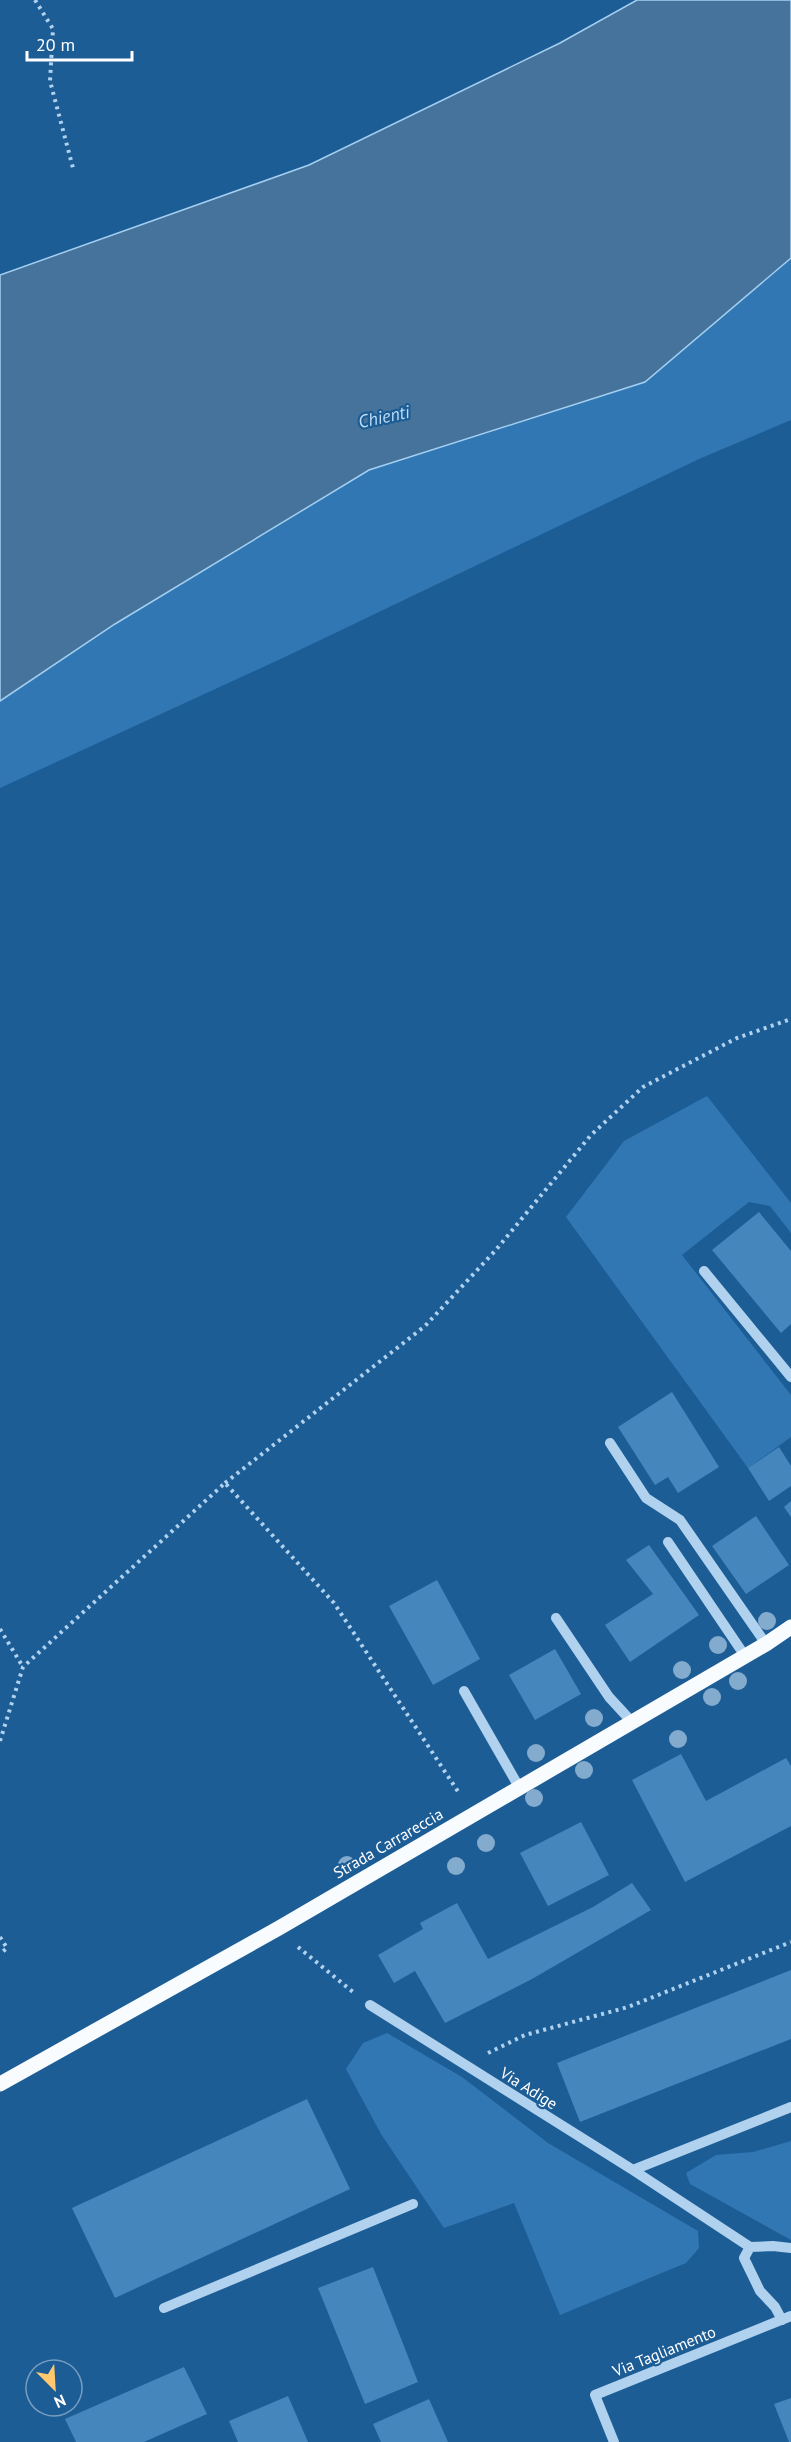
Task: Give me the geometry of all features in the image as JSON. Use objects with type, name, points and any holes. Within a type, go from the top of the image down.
[{"type":"main road","name":"Strada Carrareccia","points":[[0,2084],[279,1928],[791,1627]]},
{"type":"street","points":[[704,1271],[791,1377]]},
{"type":"street","points":[[610,1443],[646,1498],[680,1520],[765,1644]]},
{"type":"street","points":[[668,1542],[745,1656]]},
{"type":"street","points":[[556,1618],[609,1697],[632,1722]]},
{"type":"street","points":[[464,1691],[519,1787]]},
{"type":"street","name":"Via Adige","points":[[370,2005],[470,2070],[633,2170],[750,2247]]},
{"type":"street","points":[[633,2170],[791,2107]]},
{"type":"street","points":[[164,2308],[413,2204]]},
{"type":"street","points":[[786,2318],[760,2290],[744,2258],[750,2247],[791,2248]]},
{"type":"street","name":"Via Tagliamento","points":[[614,2442],[595,2395],[786,2318]]},
{"type":"path","points":[[35,0],[53,29],[50,81],[73,168]]},
{"type":"path","points":[[0,1741],[23,1667],[225,1483],[425,1326],[495,1251],[591,1135],[643,1087],[737,1038],[791,1019]]},
{"type":"path","points":[[225,1483],[334,1603],[473,1814]]},
{"type":"path","points":[[0,1629],[23,1667]]},
{"type":"path","points":[[0,1937],[7,1948],[0,1954]]},
{"type":"path","points":[[470,2070],[488,2053],[525,2035],[628,2007],[791,1942]]},
{"type":"path","points":[[298,1947],[370,2005]]},
{"type":"shaded area","points":[[791,258],[791,420],[699,459],[287,656],[0,788],[0,701],[115,624],[369,470],[645,382]]},
{"type":"shaded area","points":[[707,1096],[791,1203],[791,1233],[770,1206],[749,1202],[682,1255],[791,1395],[791,1437],[748,1468],[566,1217],[624,1141]]},
{"type":"shaded area","points":[[387,2033],[462,2077],[548,2143],[698,2231],[699,2248],[686,2263],[560,2315],[514,2203],[444,2228],[381,2134],[346,2069],[363,2043]]},
{"type":"shaded area","points":[[791,2141],[791,2240],[690,2184],[686,2173],[716,2155],[753,2152]]},
{"type":"water","name":"Chienti","points":[[637,0],[791,0],[791,258],[645,382],[369,470],[115,624],[0,701],[0,275],[309,165],[560,43]]},
{"type":"building","points":[[759,1212],[791,1251],[791,1324],[781,1333],[712,1250]]},
{"type":"building","points":[[672,1392],[719,1467],[678,1493],[668,1477],[655,1485],[618,1427]]},
{"type":"building","points":[[779,1447],[791,1466],[791,1486],[769,1501],[748,1468]]},
{"type":"building","points":[[791,1501],[791,1517],[784,1507]]},
{"type":"building","points":[[756,1516],[789,1565],[746,1594],[712,1546]]},
{"type":"building","points":[[649,1545],[699,1615],[630,1662],[605,1625],[653,1594],[626,1560]]},
{"type":"building","points":[[437,1580],[480,1659],[433,1685],[389,1606]]},
{"type":"building","points":[[555,1649],[581,1694],[535,1720],[509,1675]]},
{"type":"building","points":[[681,1754],[706,1801],[786,1758],[791,1766],[791,1826],[685,1882],[632,1780]]},
{"type":"building","points":[[581,1822],[609,1875],[548,1906],[520,1853]]},
{"type":"building","points":[[632,1883],[651,1910],[532,1979],[445,2023],[415,1971],[394,1983],[378,1955],[423,1929],[420,1923],[457,1903],[488,1959],[593,1907]]},
{"type":"building","points":[[791,1970],[791,2039],[580,2122],[557,2063]]},
{"type":"building","points":[[307,2099],[350,2189],[115,2298],[72,2208]]},
{"type":"building","points":[[373,2267],[418,2382],[365,2404],[318,2288]]},
{"type":"building","points":[[184,2367],[207,2414],[144,2442],[76,2442],[65,2419],[84,2418],[84,2411]]},
{"type":"building","points":[[288,2396],[308,2442],[238,2442],[229,2421]]},
{"type":"building","points":[[791,2398],[791,2442],[789,2442],[774,2404]]},
{"type":"building","points":[[429,2399],[448,2442],[381,2442],[373,2424]]}]
